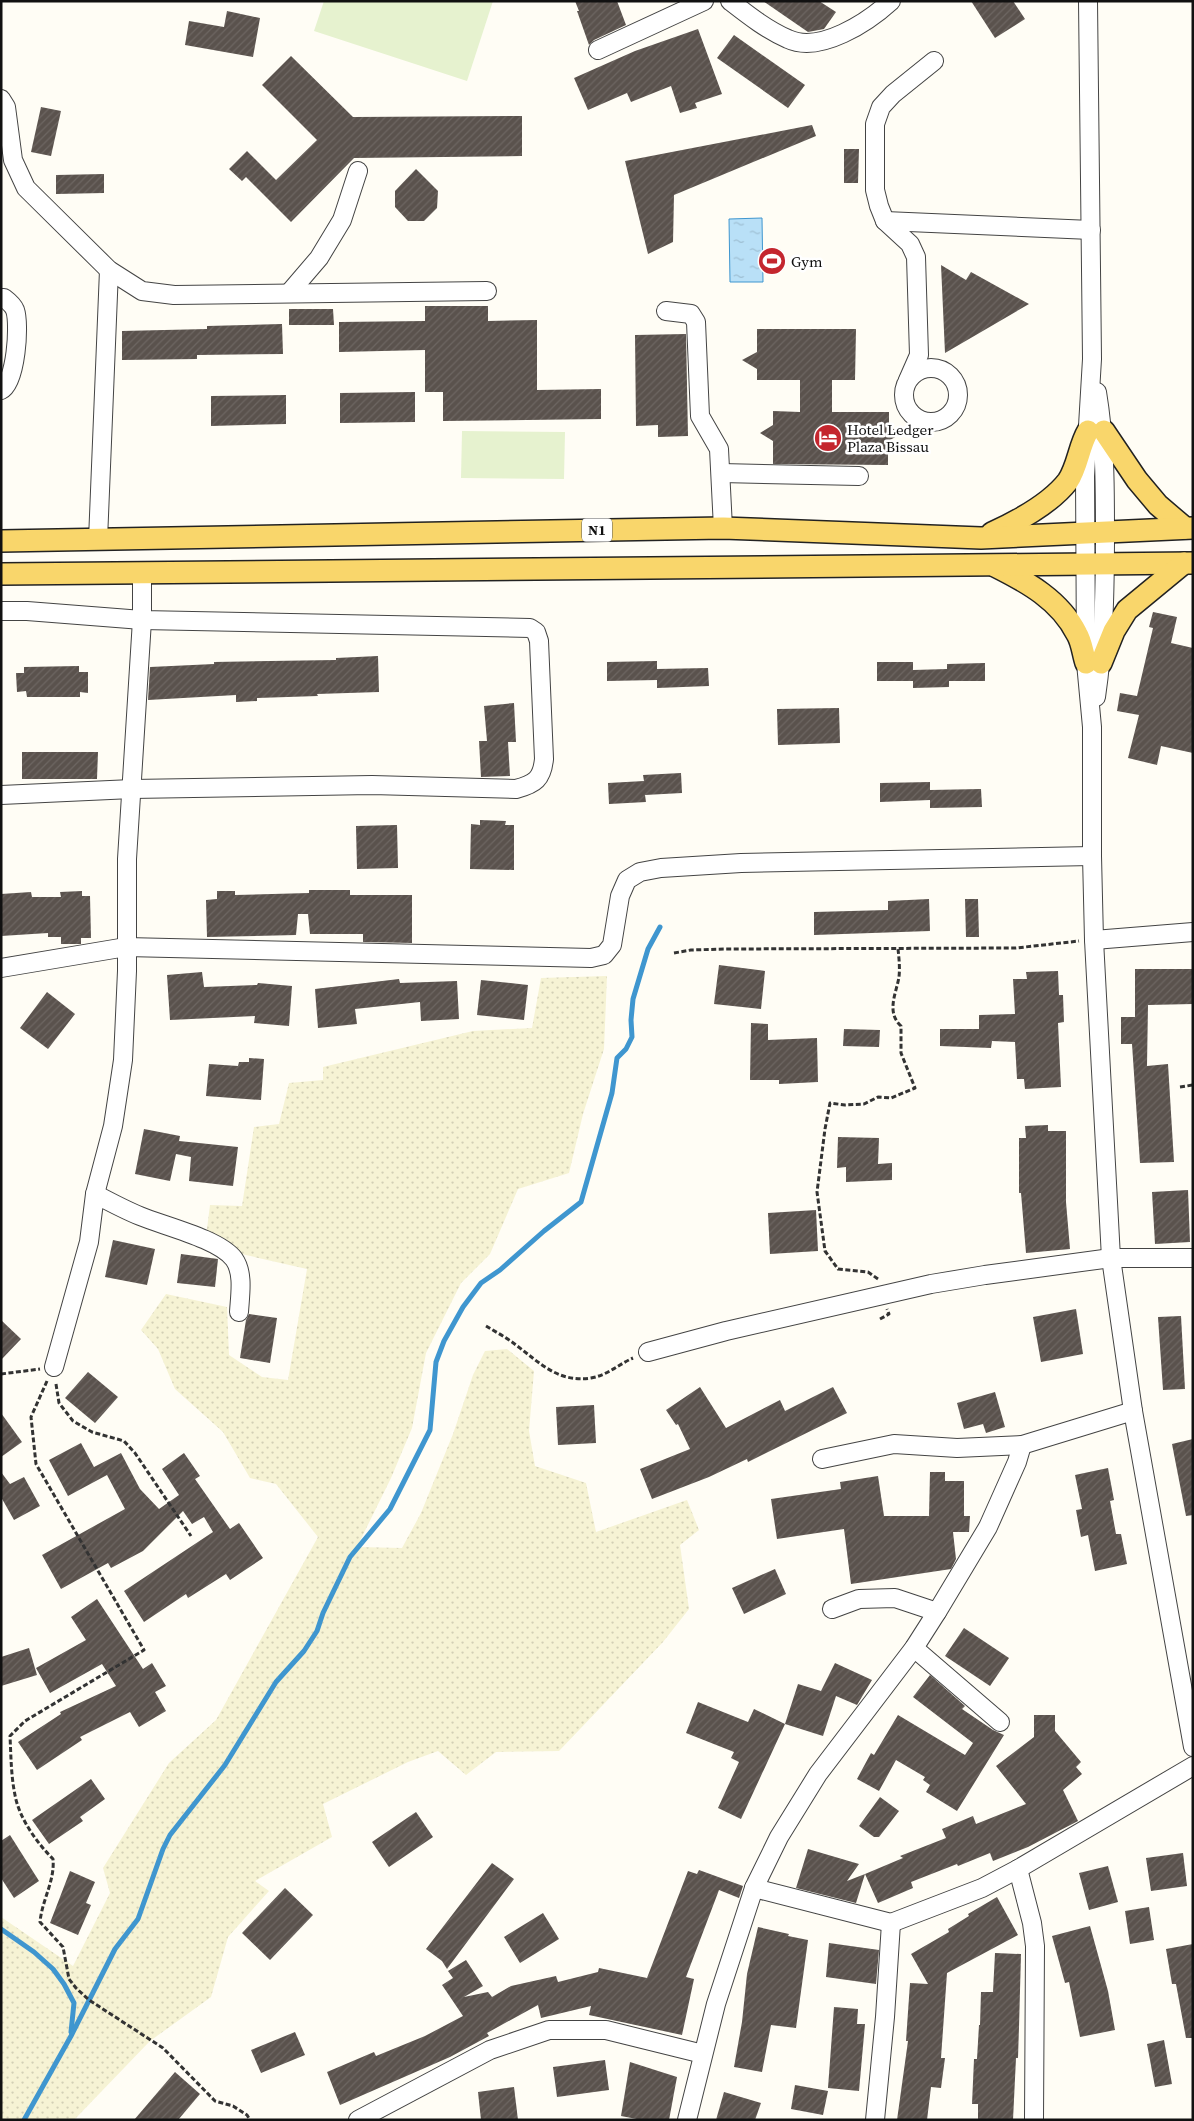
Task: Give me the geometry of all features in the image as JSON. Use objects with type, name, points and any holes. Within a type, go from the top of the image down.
[{"type":"main road","points":[[982,538],[1020,520],[1068,481],[1078,460],[1084,438],[1096,431],[1158,505],[1189,528]]},
{"type":"main road","name":"N1","points":[[1,541],[723,528],[982,538],[1189,528]]},
{"type":"main road","points":[[1,574],[1188,563]]},
{"type":"main road","points":[[990,564],[1026,582],[1061,610],[1078,634],[1094,663],[1127,610],[1188,563]]},
{"type":"street","points":[[598,50],[704,1]]},
{"type":"street","points":[[730,1],[760,23],[789,40],[813,43],[829,39],[868,20],[891,1]]},
{"type":"street","points":[[1088,1],[1092,359],[1105,531],[1095,564],[1092,856],[1094,940],[1111,1258],[1133,1411],[1193,1747]]},
{"type":"street","points":[[908,380],[920,355],[916,257],[910,244],[885,221],[875,190],[875,124],[881,107],[893,94],[934,61]]},
{"type":"street","points":[[1,99],[6,107],[14,160],[26,188],[109,270],[142,291],[174,295],[487,291]]},
{"type":"street","points":[[289,293],[319,258],[342,220],[358,171]]},
{"type":"street","points":[[885,221],[1091,230]]},
{"type":"street","points":[[98,540],[109,270]]},
{"type":"street","points":[[1,298],[4,298],[14,307],[18,322],[12,376],[5,388],[1,390]]},
{"type":"street","points":[[666,311],[691,314],[696,322],[700,416],[718,450],[723,528]]},
{"type":"street","points":[[1095,564],[1084,532],[1085,476],[1096,431]]},
{"type":"street","points":[[720,473],[859,476]]},
{"type":"street","points":[[54,1367],[89,1242],[95,1194],[113,1126],[121,1078],[126,1014],[127,859],[142,620],[142,573]]},
{"type":"street","points":[[1,611],[27,611],[142,620],[530,628],[536,632],[539,641],[544,759],[543,771],[536,781],[528,786],[516,789],[372,785],[132,789],[1,795]]},
{"type":"street","points":[[1,968],[126,947],[591,958],[604,954],[612,945],[620,896],[627,880],[640,872],[661,868],[741,863],[1092,856]]},
{"type":"street","points":[[1094,940],[1193,932]]},
{"type":"street","points":[[95,1194],[138,1215],[202,1239],[219,1247],[233,1257],[239,1272],[239,1312]]},
{"type":"street","points":[[648,1352],[726,1331],[882,1295],[985,1275],[1111,1258],[1193,1258]]},
{"type":"street","points":[[822,1459],[894,1444],[965,1448],[1022,1445],[1133,1411]]},
{"type":"street","points":[[687,2120],[733,1948],[754,1888],[779,1837],[818,1774],[914,1648],[937,1612],[988,1527],[1017,1462],[1022,1445]]},
{"type":"street","points":[[832,1609],[859,1599],[895,1598],[937,1612]]},
{"type":"street","points":[[914,1648],[1000,1722]]},
{"type":"street","points":[[754,1888],[891,1923],[982,1888],[1018,1869],[1193,1766]]},
{"type":"street","points":[[1018,1869],[1032,1923],[1035,1946],[1034,2120]]},
{"type":"street","points":[[875,2120],[885,2017],[891,1923]]},
{"type":"street","points":[[358,2120],[490,2050],[549,2030],[606,2030],[704,2054]]},
{"type":"path","points":[[674,953],[725,948],[1016,948],[1094,940]]},
{"type":"path","points":[[880,1319],[888,1314],[879,1280],[868,1272],[838,1269],[824,1251],[817,1192],[830,1103],[846,1105],[864,1104],[878,1097],[891,1098],[915,1088],[901,1053],[900,1026],[895,1021],[892,1010],[898,977],[898,948]]},
{"type":"path","points":[[1180,1087],[1193,1085]]},
{"type":"path","points":[[486,1326],[514,1344],[546,1369],[568,1377],[590,1378],[609,1372],[629,1360],[648,1352]]},
{"type":"path","points":[[1,1374],[54,1367]]},
{"type":"path","points":[[54,1367],[59,1403],[73,1421],[92,1432],[124,1441],[135,1452],[191,1536]]},
{"type":"path","points":[[54,1367],[31,1418],[36,1464],[144,1650],[25,1721],[10,1736],[15,1796],[19,1811],[42,1848],[53,1859],[54,1873],[41,1910],[40,1922],[63,1947],[69,1979],[76,1988],[89,2000],[163,2048],[215,2101],[233,2106],[247,2115],[250,2120]]},
{"type":"shaded area","points":[[607,976],[604,1049],[583,1114],[569,1173],[518,1189],[490,1254],[461,1283],[426,1353],[412,1428],[391,1478],[357,1547],[402,1548],[421,1513],[453,1434],[473,1375],[485,1351],[507,1349],[534,1371],[529,1431],[535,1466],[586,1483],[596,1532],[687,1500],[699,1530],[680,1545],[689,1609],[663,1642],[559,1751],[496,1752],[466,1775],[438,1751],[408,1762],[323,1804],[332,1837],[255,1881],[269,1891],[228,1937],[211,1997],[150,2041],[74,2120],[1,2120],[1,1917],[73,1966],[110,1893],[103,1868],[169,1763],[216,1720],[318,1537],[276,1484],[250,1478],[223,1432],[175,1389],[158,1349],[141,1330],[166,1294],[227,1307],[229,1355],[262,1377],[288,1380],[307,1269],[237,1253],[206,1237],[210,1205],[242,1206],[254,1127],[279,1124],[289,1083],[323,1080],[323,1067],[473,1031],[532,1028],[541,978]]},
{"type":"green space","points":[[324,1],[493,1],[467,81],[314,31]]},
{"type":"green space","points":[[462,431],[565,432],[564,479],[461,478]]},
{"type":"water","points":[[762,218],[763,282],[730,282],[729,219]]},
{"type":"building","points":[[575,1],[617,1],[626,25],[594,40],[589,45]]},
{"type":"building","points":[[763,1],[819,1],[836,12],[824,29],[808,32]]},
{"type":"building","points":[[971,1],[1013,1],[1025,19],[995,38]]},
{"type":"building","points":[[227,11],[260,18],[253,57],[185,45],[189,21],[224,27]]},
{"type":"building","points":[[698,29],[722,94],[695,103],[697,108],[680,113],[671,86],[631,102],[627,93],[588,110],[574,78],[635,51]]},
{"type":"building","points":[[734,35],[805,85],[788,108],[717,58]]},
{"type":"building","points":[[291,56],[353,117],[522,116],[522,156],[354,158],[291,222],[246,177],[242,181],[229,169],[247,151],[276,180],[317,140],[262,85]]},
{"type":"building","points":[[41,107],[61,111],[51,156],[31,152]]},
{"type":"building","points":[[812,125],[816,136],[674,195],[673,242],[648,254],[625,161]]},
{"type":"building","points":[[844,149],[859,149],[858,183],[844,183]]},
{"type":"building","points":[[416,169],[438,191],[437,208],[424,221],[408,221],[395,207],[395,191]]},
{"type":"building","points":[[104,174],[104,193],[56,194],[56,175]]},
{"type":"building","points":[[941,265],[966,280],[971,272],[1029,304],[945,353]]},
{"type":"building","points":[[425,306],[488,306],[488,321],[537,320],[537,390],[601,389],[601,419],[443,421],[443,392],[425,392],[425,350],[339,352],[339,322],[425,321]]},
{"type":"building","points":[[289,309],[333,309],[334,325],[289,325]]},
{"type":"building","points":[[282,324],[283,354],[197,355],[197,359],[122,360],[122,331],[207,329],[207,326]]},
{"type":"building","points":[[757,329],[856,329],[855,380],[832,380],[832,412],[889,412],[889,426],[901,434],[888,441],[888,465],[773,464],[773,441],[760,433],[773,425],[773,411],[800,412],[800,380],[757,380],[757,369],[742,360],[757,352]]},
{"type":"building","points":[[686,334],[688,436],[658,437],[658,425],[636,426],[635,335]]},
{"type":"building","points":[[415,392],[415,422],[340,423],[340,393]]},
{"type":"building","points":[[286,395],[286,424],[211,426],[211,396]]},
{"type":"building","points":[[1153,612],[1177,617],[1171,643],[1193,648],[1193,753],[1161,746],[1157,765],[1128,758],[1139,715],[1117,711],[1120,693],[1137,696],[1153,628],[1149,627]]},
{"type":"building","points":[[378,656],[379,692],[257,698],[257,701],[236,702],[236,695],[148,700],[150,667],[214,664],[214,662],[336,660],[336,658]]},
{"type":"building","points":[[657,661],[657,669],[708,668],[709,686],[657,688],[657,680],[607,681],[607,662]]},
{"type":"building","points":[[877,662],[913,662],[913,670],[947,669],[947,664],[985,663],[985,681],[949,681],[949,687],[913,688],[913,681],[877,681]]},
{"type":"building","points":[[79,666],[79,672],[88,672],[88,693],[80,692],[80,697],[27,697],[26,691],[17,692],[16,673],[24,673],[24,667]]},
{"type":"building","points":[[514,703],[516,742],[508,742],[510,776],[481,777],[479,741],[487,741],[484,706]]},
{"type":"building","points":[[839,708],[840,743],[778,745],[777,709]]},
{"type":"building","points":[[22,752],[98,752],[97,779],[22,779]]},
{"type":"building","points":[[681,773],[682,793],[645,795],[646,802],[609,804],[608,783],[644,781],[643,775]]},
{"type":"building","points":[[930,782],[930,790],[981,789],[982,807],[930,808],[930,800],[880,802],[880,783]]},
{"type":"building","points":[[480,820],[506,821],[505,825],[514,825],[514,870],[470,869],[471,824],[480,825]]},
{"type":"building","points":[[397,825],[398,868],[357,869],[356,826]]},
{"type":"building","points":[[309,890],[350,890],[350,895],[412,895],[412,943],[363,942],[363,934],[310,934],[308,914],[298,914],[296,935],[207,937],[206,900],[217,899],[217,891],[235,891],[235,895],[309,893]]},
{"type":"building","points":[[82,891],[82,896],[90,896],[91,938],[81,938],[81,944],[61,944],[61,937],[48,937],[48,933],[1,936],[1,894],[31,892],[32,897],[61,897],[60,892]]},
{"type":"building","points":[[929,899],[930,931],[814,935],[814,912],[888,910],[888,901]]},
{"type":"building","points":[[965,899],[978,899],[979,937],[966,937]]},
{"type":"building","points":[[719,965],[765,971],[761,1009],[714,1004]]},
{"type":"building","points":[[1135,969],[1193,969],[1193,1004],[1148,1005],[1147,1066],[1168,1064],[1174,1162],[1140,1163],[1132,1044],[1121,1044],[1121,1017],[1135,1017]]},
{"type":"building","points":[[1058,971],[1059,995],[1063,995],[1064,1022],[1058,1023],[1061,1087],[1025,1089],[1024,1079],[1017,1079],[1015,1042],[992,1041],[991,1048],[940,1046],[940,1029],[979,1029],[979,1015],[1015,1014],[1013,979],[1027,979],[1026,972]]},
{"type":"building","points":[[202,972],[204,987],[257,985],[258,983],[292,986],[289,1026],[254,1023],[255,1016],[170,1020],[167,975]]},
{"type":"building","points":[[399,979],[400,983],[457,981],[459,1019],[421,1021],[420,1002],[355,1009],[357,1024],[318,1028],[315,989]]},
{"type":"building","points":[[481,980],[528,985],[524,1020],[477,1015]]},
{"type":"building","points":[[47,992],[75,1014],[48,1049],[20,1028]]},
{"type":"building","points":[[751,1023],[768,1024],[768,1040],[817,1038],[818,1082],[779,1084],[779,1080],[750,1080]]},
{"type":"building","points":[[844,1029],[880,1030],[879,1047],[843,1046]]},
{"type":"building","points":[[249,1058],[264,1059],[261,1100],[206,1096],[209,1064],[238,1066],[239,1062],[249,1062]]},
{"type":"building","points":[[1048,1125],[1048,1131],[1066,1131],[1066,1202],[1070,1249],[1026,1253],[1021,1193],[1019,1193],[1019,1138],[1026,1138],[1025,1126]]},
{"type":"building","points":[[144,1129],[180,1136],[179,1141],[238,1147],[233,1186],[189,1181],[191,1157],[176,1154],[170,1181],[135,1174]]},
{"type":"building","points":[[838,1137],[879,1138],[878,1164],[892,1163],[892,1180],[846,1182],[846,1167],[837,1168]]},
{"type":"building","points":[[1188,1190],[1190,1242],[1155,1244],[1152,1192]]},
{"type":"building","points":[[816,1210],[818,1251],[770,1254],[768,1213]]},
{"type":"building","points":[[113,1240],[155,1249],[147,1285],[105,1277]]},
{"type":"building","points":[[181,1254],[218,1259],[215,1287],[177,1283]]},
{"type":"building","points":[[1076,1309],[1083,1354],[1041,1362],[1033,1317]]},
{"type":"building","points":[[249,1314],[277,1318],[270,1363],[240,1358],[246,1320]]},
{"type":"building","points":[[1181,1316],[1185,1389],[1163,1390],[1158,1317]]},
{"type":"building","points":[[1,1320],[21,1339],[1,1360]]},
{"type":"building","points":[[88,1372],[118,1397],[95,1423],[65,1398]]},
{"type":"building","points":[[700,1387],[726,1428],[780,1400],[785,1411],[833,1387],[847,1413],[748,1462],[747,1459],[709,1477],[652,1499],[640,1469],[690,1449],[678,1424],[676,1425],[666,1410]]},
{"type":"building","points":[[995,1392],[1005,1427],[986,1433],[983,1424],[964,1429],[957,1403]]},
{"type":"building","points":[[594,1405],[596,1443],[558,1445],[556,1407]]},
{"type":"building","points":[[1,1413],[22,1442],[1,1457]]},
{"type":"building","points":[[1193,1439],[1193,1515],[1186,1516],[1172,1444]]},
{"type":"building","points":[[81,1443],[94,1467],[121,1453],[140,1489],[159,1509],[179,1495],[162,1469],[184,1453],[200,1476],[195,1479],[230,1529],[239,1523],[263,1558],[230,1580],[226,1574],[188,1598],[186,1594],[144,1622],[124,1591],[213,1532],[204,1517],[192,1524],[183,1511],[143,1551],[111,1568],[108,1563],[61,1589],[42,1555],[125,1509],[107,1475],[68,1496],[49,1460]]},
{"type":"building","points":[[1108,1468],[1114,1500],[1110,1501],[1116,1534],[1121,1534],[1127,1564],[1095,1571],[1088,1535],[1081,1537],[1076,1510],[1082,1509],[1075,1475]]},
{"type":"building","points":[[1,1472],[10,1484],[24,1477],[40,1506],[14,1520],[1,1497]]},
{"type":"building","points":[[930,1472],[945,1472],[945,1481],[964,1481],[964,1516],[970,1516],[969,1532],[953,1532],[956,1559],[951,1569],[851,1584],[844,1529],[777,1539],[771,1499],[841,1489],[840,1482],[878,1476],[884,1516],[929,1516]]},
{"type":"building","points":[[775,1569],[786,1594],[744,1614],[732,1588]]},
{"type":"building","points":[[97,1599],[143,1669],[152,1663],[166,1686],[155,1692],[166,1711],[139,1727],[130,1712],[80,1737],[82,1740],[37,1770],[18,1742],[61,1714],[60,1712],[116,1686],[102,1664],[50,1693],[36,1668],[86,1640],[71,1617]]},
{"type":"building","points":[[964,1628],[1009,1658],[990,1686],[945,1656]]},
{"type":"building","points":[[29,1648],[37,1675],[1,1686],[1,1657]]},
{"type":"building","points":[[835,1663],[872,1680],[857,1705],[836,1696],[823,1736],[785,1724],[798,1684],[821,1691]]},
{"type":"building","points":[[930,1675],[965,1706],[962,1709],[993,1730],[1004,1735],[957,1811],[926,1792],[930,1785],[923,1780],[925,1777],[896,1760],[879,1791],[857,1779],[871,1753],[874,1755],[898,1715],[965,1755],[973,1743],[913,1697]]},
{"type":"building","points":[[698,1702],[748,1722],[754,1709],[785,1724],[741,1819],[718,1808],[739,1762],[731,1758],[734,1752],[686,1733]]},
{"type":"building","points":[[1034,1715],[1055,1715],[1055,1731],[1081,1762],[1076,1767],[1082,1774],[1063,1790],[1078,1821],[1028,1847],[993,1861],[990,1853],[911,1882],[913,1888],[878,1903],[865,1874],[903,1858],[900,1856],[946,1838],[942,1829],[973,1816],[976,1824],[1026,1804],[996,1766],[1034,1737]]},
{"type":"building","points":[[91,1779],[105,1799],[80,1817],[83,1821],[49,1844],[32,1820]]},
{"type":"building","points":[[880,1797],[899,1811],[879,1837],[874,1837],[859,1826]]},
{"type":"building","points":[[416,1812],[433,1837],[389,1867],[372,1842]]},
{"type":"building","points":[[10,1835],[39,1881],[14,1898],[1,1878],[1,1841]]},
{"type":"building","points":[[808,1849],[859,1864],[847,1881],[865,1874],[856,1903],[796,1888]]},
{"type":"building","points":[[1183,1853],[1187,1886],[1151,1891],[1146,1858]]},
{"type":"building","points":[[492,1863],[514,1879],[447,1969],[442,1961],[426,1949]]},
{"type":"building","points":[[1108,1866],[1118,1902],[1089,1910],[1079,1873]]},
{"type":"building","points":[[699,1870],[743,1886],[739,1898],[719,1890],[686,1977],[694,1979],[682,2035],[589,2015],[591,2006],[541,2018],[538,2005],[487,2033],[489,2036],[450,2057],[340,2105],[327,2072],[374,2052],[376,2056],[425,2036],[463,2016],[442,1985],[453,1978],[448,1971],[466,1960],[483,1986],[464,1997],[488,1992],[492,1997],[511,1986],[556,1976],[558,1982],[598,1972],[599,1968],[647,1978],[688,1871],[697,1874]]},
{"type":"building","points":[[70,1871],[95,1882],[86,1903],[91,1905],[78,1935],[50,1923]]},
{"type":"building","points":[[285,1888],[313,1915],[270,1960],[242,1933]]},
{"type":"building","points":[[997,1897],[1018,1935],[947,1973],[941,2058],[945,2058],[941,2088],[931,2087],[927,2120],[897,2120],[908,2041],[906,2041],[910,1983],[928,1984],[911,1954],[949,1932],[948,1929],[969,1916],[968,1914]]},
{"type":"building","points":[[1149,1907],[1154,1940],[1130,1944],[1125,1911]]},
{"type":"building","points":[[543,1913],[559,1939],[520,1963],[504,1937]]},
{"type":"building","points":[[1090,1926],[1108,1991],[1115,2030],[1080,2037],[1069,1982],[1065,1983],[1052,1936]]},
{"type":"building","points":[[758,1927],[808,1940],[796,2028],[771,2025],[762,2072],[734,2067],[742,2022],[747,1974]]},
{"type":"building","points":[[829,1943],[879,1950],[876,1984],[826,1977]]},
{"type":"building","points":[[1193,1944],[1193,2038],[1186,2038],[1176,1984],[1172,1984],[1166,1949]]},
{"type":"building","points":[[995,1953],[1021,1954],[1018,2058],[1016,2058],[1013,2120],[978,2120],[978,2104],[972,2104],[974,2059],[977,2059],[980,2025],[981,1992],[993,1992]]},
{"type":"building","points":[[834,2007],[858,2009],[857,2024],[865,2024],[859,2091],[828,2088]]},
{"type":"building","points":[[295,2032],[305,2055],[261,2073],[251,2050]]},
{"type":"building","points":[[1164,2040],[1172,2084],[1155,2087],[1147,2044]]},
{"type":"building","points":[[605,2060],[609,2090],[557,2097],[553,2067]]},
{"type":"building","points":[[630,2062],[677,2077],[669,2120],[642,2120],[621,2116]]},
{"type":"building","points":[[175,2072],[200,2094],[178,2120],[134,2120]]},
{"type":"building","points":[[795,2085],[828,2091],[823,2115],[791,2109]]},
{"type":"building","points":[[514,2087],[518,2120],[481,2120],[478,2092]]},
{"type":"building","points":[[724,2092],[761,2103],[755,2120],[716,2120]]},
{"type":"waterway","points":[[24,2120],[71,2036],[115,1949],[138,1919],[163,1849],[170,1835],[225,1765],[276,1682],[304,1651],[317,1631],[323,1613],[350,1557],[390,1509],[430,1430],[436,1362],[444,1341],[463,1307],[481,1283],[500,1270],[544,1231],[581,1202],[612,1093],[617,1058],[626,1049],[632,1037],[633,999],[648,949],[660,927]]},
{"type":"waterway","points":[[1,1929],[34,1952],[53,1969],[64,1984],[74,2003],[71,2032]]},
{"type":"place","name":"Gym","points":[[772,261]]},
{"type":"place","name":"Hotel Ledger Plaza Bissau","points":[[828,438]]}]
